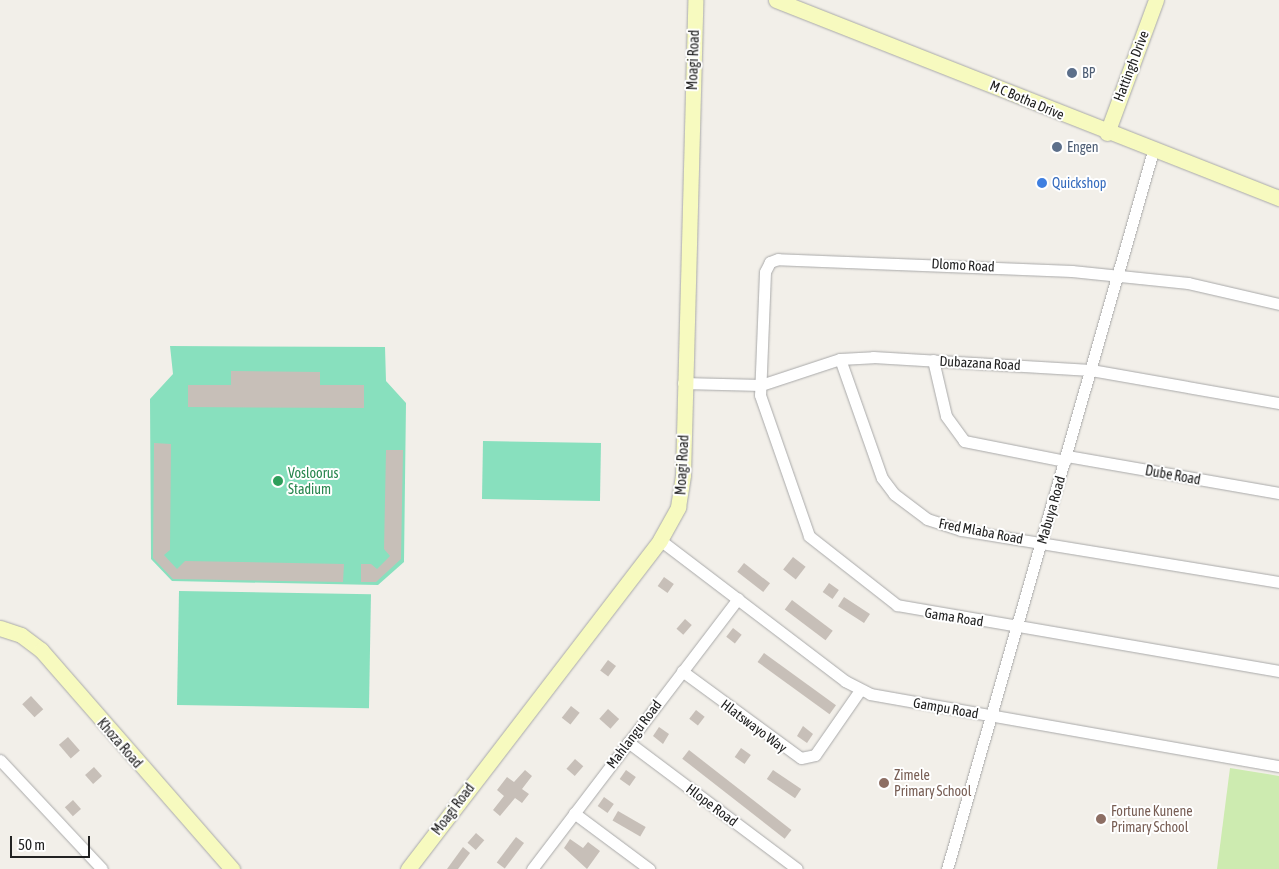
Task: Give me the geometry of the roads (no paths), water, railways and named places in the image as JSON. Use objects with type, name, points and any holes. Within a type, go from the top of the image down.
[{"type":"street","name":"Moagi Road","points":[[408,869],[660,540],[681,495],[695,0]]},
{"type":"street","name":"M C Botha Drive","points":[[776,0],[1106,133],[1279,198]]},
{"type":"street","name":"Hattingh Drive","points":[[1106,133],[1156,0]]},
{"type":"street","name":"Mabuya Road","points":[[947,869],[1120,275],[1153,151]]},
{"type":"street","name":"Dlomo Road","points":[[761,385],[765,272],[773,260],[924,263],[1120,275],[1188,283],[1279,304]]},
{"type":"street","name":"Dubazana Road","points":[[683,382],[761,385],[840,359],[933,360],[1091,370],[1279,403]]},
{"type":"street","name":"Fred Mlaba Road","points":[[840,359],[882,478],[894,494],[942,526],[1279,582]]},
{"type":"street","name":"Dube Road","points":[[933,360],[950,425],[964,441],[1279,493]]},
{"type":"street","name":"Gama Road","points":[[761,385],[762,410],[807,532],[818,547],[896,605],[1279,671]]},
{"type":"street","name":"Gampu Road","points":[[660,540],[860,690],[991,716],[1279,766]]},
{"type":"street","name":"Mahlangu Road","points":[[532,869],[738,599]]},
{"type":"street","name":"Khoza Road","points":[[0,628],[21,635],[41,650],[232,869]]},
{"type":"street","name":"Hlatswayo Way","points":[[682,671],[801,758],[816,755],[860,690]]},
{"type":"street","name":"Hlope Road","points":[[628,742],[796,869]]},
{"type":"street","points":[[0,760],[102,869]]},
{"type":"street","points":[[574,813],[649,869]]},
{"type":"street","points":[[88,853],[88,869]]},
{"type":"place","name":"BP","points":[[1072,73]]},
{"type":"place","name":"Engen","points":[[1057,147]]},
{"type":"place","name":"Quickshop","points":[[1042,183]]},
{"type":"place","name":"Vosloorus Stadium","points":[[278,481]]},
{"type":"place","name":"Zimele Primary School","points":[[884,783]]},
{"type":"place","name":"Fortune Kunene Primary School","points":[[1101,819]]}]
